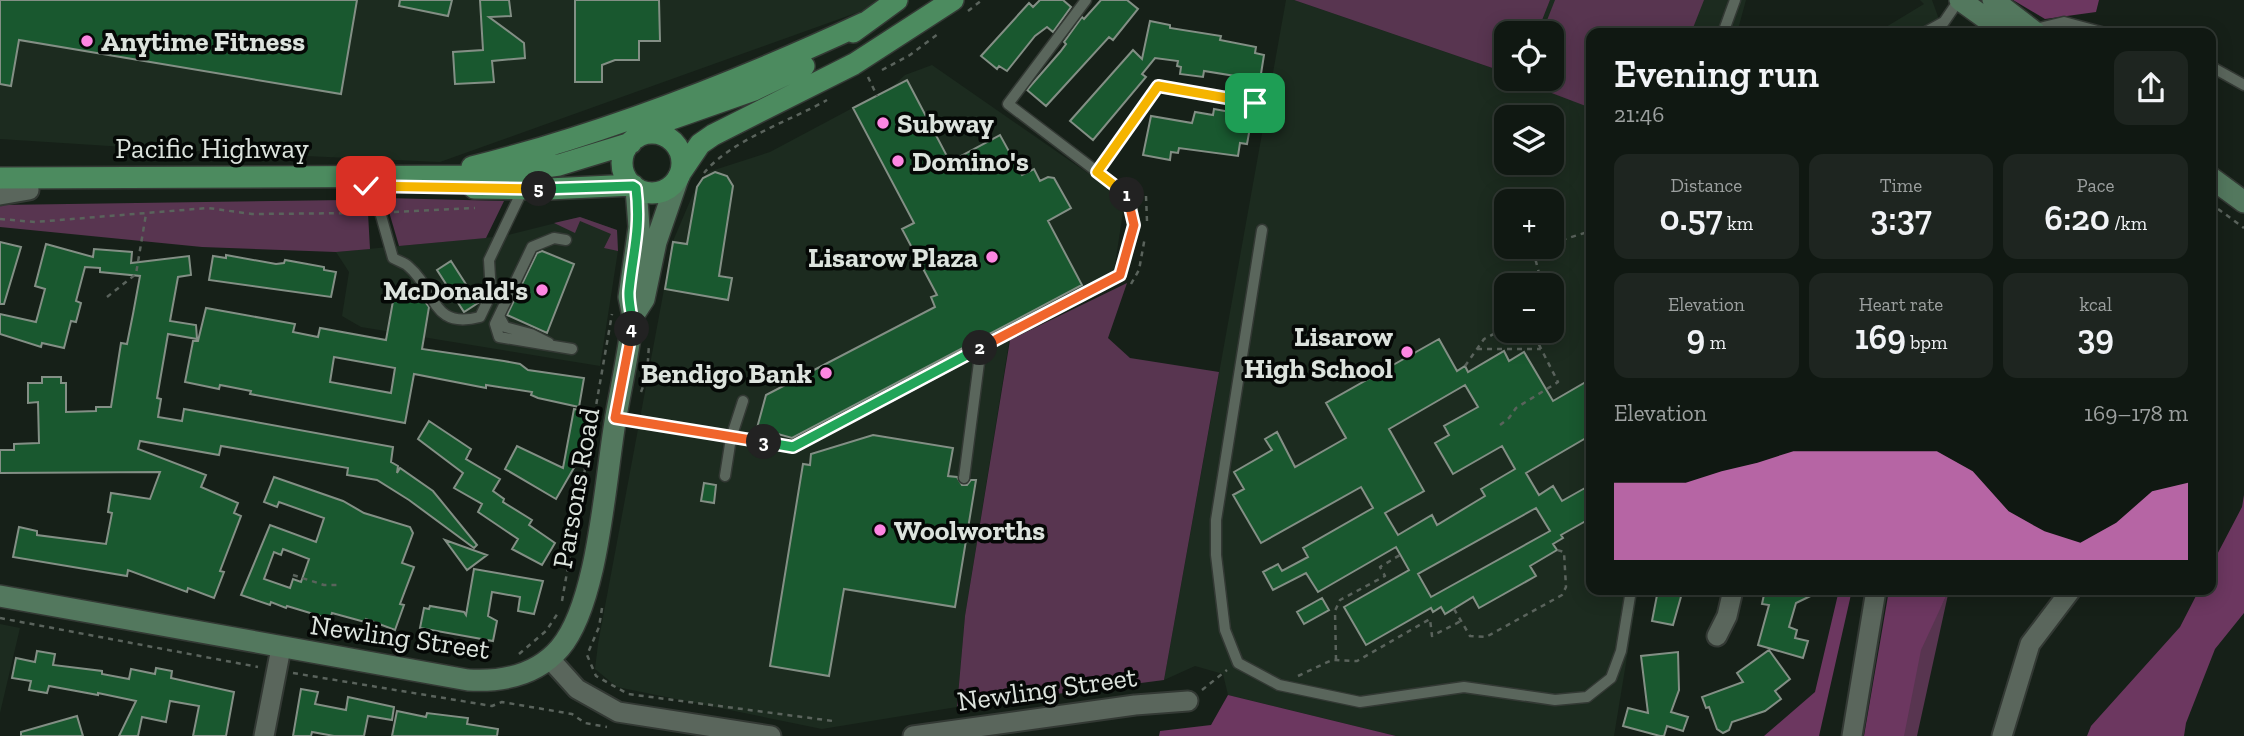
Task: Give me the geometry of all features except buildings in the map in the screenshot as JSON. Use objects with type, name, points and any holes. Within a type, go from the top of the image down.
[{"type":"main road","name":"Pacific Highway","points":[[0,178],[407,177],[516,173],[578,161],[633,141],[657,124],[754,90],[823,57],[887,3]]},
{"type":"main road","points":[[686,177],[674,142],[659,134],[651,133],[633,141],[623,161],[625,174],[635,187],[649,192],[663,191],[686,177],[700,144],[713,135],[854,64],[958,7]]},
{"type":"main road","points":[[407,177],[471,167],[565,142],[778,63],[864,23]]},
{"type":"main road","name":"Pacific Highway","points":[[0,189],[366,186],[519,198],[635,187]]},
{"type":"street","points":[[1959,0],[1999,28]]},
{"type":"street","points":[[1993,0],[2028,28]]},
{"type":"street","name":"Parsons Road","points":[[633,316],[644,299],[656,242],[686,177]]},
{"type":"street","points":[[2216,181],[2244,202]]},
{"type":"street","name":"Parsons Road","points":[[550,659],[574,627],[586,598],[625,419],[633,316],[629,298],[639,227],[635,187]]},
{"type":"street","name":"Pacific Highway","points":[[0,195],[29,190]]},
{"type":"street","points":[[1717,636],[1727,616],[1732,595]]},
{"type":"street","points":[[1852,736],[1875,595]]},
{"type":"street","points":[[2002,736],[2030,644],[2067,595]]},
{"type":"street","name":"Newling Street","points":[[0,596],[468,680],[494,681],[521,675],[550,659]]},
{"type":"street","points":[[264,736],[281,648]]},
{"type":"street","points":[[550,659],[577,689],[618,712],[771,736]]},
{"type":"street","name":"Newling Street","points":[[913,736],[1020,728],[1135,705],[1188,701]]},
{"type":"lane","points":[[625,419],[793,447],[1120,275],[1134,225],[1129,196],[1008,104],[1086,0]]},
{"type":"lane","points":[[1725,28],[1735,0]]},
{"type":"lane","points":[[1933,28],[1944,22],[1959,0]]},
{"type":"lane","points":[[2045,28],[2064,22],[2086,28]]},
{"type":"lane","points":[[2216,69],[2244,85]]},
{"type":"lane","points":[[1097,172],[1158,86],[1255,103]]},
{"type":"lane","points":[[366,186],[380,212],[393,258],[408,266],[443,314],[460,322],[480,317],[491,294],[489,260],[519,198]]},
{"type":"lane","points":[[1262,230],[1216,520],[1216,555],[1225,630],[1238,663],[1278,684],[1360,702],[1464,687],[1555,700],[1587,696],[1611,678],[1621,651],[1630,595]]},
{"type":"lane","points":[[566,240],[554,238],[532,247],[495,324],[499,337],[572,349]]},
{"type":"lane","points":[[964,478],[981,348]]},
{"type":"lane","points":[[725,476],[731,438],[743,401]]},
{"type":"path","points":[[958,7],[982,0]]},
{"type":"path","points":[[877,96],[867,77],[910,55],[945,28]]},
{"type":"path","points":[[686,177],[836,95]]},
{"type":"path","points":[[0,219],[35,222],[208,208],[264,214],[338,215],[519,198]]},
{"type":"path","points":[[2216,207],[2244,228]]},
{"type":"path","points":[[107,297],[136,274],[146,214]]},
{"type":"path","points":[[1564,239],[1586,233]]},
{"type":"path","points":[[516,657],[547,631],[561,609],[614,307]]},
{"type":"path","points":[[1465,366],[1484,339],[1494,334]]},
{"type":"path","points":[[625,419],[637,402],[647,376],[649,339]]},
{"type":"path","points":[[1500,425],[1516,408],[1558,383],[1538,343]]},
{"type":"path","points":[[1477,349],[1541,349]]},
{"type":"path","points":[[1454,609],[1471,636],[1486,637],[1562,596],[1566,587],[1563,552],[1557,550]]},
{"type":"path","points":[[1336,660],[1335,611],[1340,600],[1385,576],[1380,567],[1400,555]]},
{"type":"path","points":[[293,575],[324,585],[340,585]]},
{"type":"path","points":[[603,603],[599,627],[587,655],[596,677],[628,694],[833,721]]},
{"type":"path","points":[[0,618],[261,667]]},
{"type":"path","points":[[1278,684],[1336,660],[1357,661],[1430,619],[1432,636],[1461,621]]},
{"type":"path","points":[[1188,701],[1238,663]]},
{"type":"path","points":[[293,673],[492,706],[502,702],[561,712],[572,714],[585,723],[608,727]]},
{"type":"shaded area","points":[[0,0],[887,0],[440,162],[0,139]]},
{"type":"shaded area","name":"Lisarow High School","points":[[1286,0],[1294,0],[1494,69],[1494,91],[1564,91],[1564,21],[1542,21],[1550,0],[1746,0],[1738,28],[1586,28],[1586,595],[1637,595],[1614,736],[1396,736],[1228,695],[1223,674],[1195,666],[1164,680]]},
{"type":"shaded area","points":[[1294,0],[1550,0],[1542,21],[1494,21],[1494,69]]},
{"type":"shaded area","points":[[1555,0],[1704,0],[1693,28],[1586,28],[1586,106],[1547,91],[1564,91],[1564,21],[1547,21]]},
{"type":"shaded area","points":[[1920,0],[1932,0],[1942,28],[1884,28],[1924,4]]},
{"type":"shaded area","points":[[2013,0],[2099,0],[2096,12],[2045,19]]},
{"type":"shaded area","points":[[932,65],[1125,199],[1114,271],[1012,324],[965,616],[957,707],[822,729],[617,687],[595,669],[598,644],[673,241],[696,187],[708,172],[770,152],[892,87],[905,75]]},
{"type":"shaded area","points":[[385,198],[504,201],[486,238],[399,246]]},
{"type":"shaded area","points":[[346,200],[368,213],[370,249],[336,252],[202,247],[0,227],[0,205]]},
{"type":"shaded area","points":[[580,217],[617,230],[618,251],[600,366],[361,327],[342,316],[349,272],[336,252],[504,236]]},
{"type":"shaded area","points":[[580,217],[617,230],[618,251],[604,248],[611,234],[580,221],[575,233],[554,223]]},
{"type":"shaded area","points":[[1127,283],[1108,338],[1130,358],[1219,372],[1164,680],[957,707],[965,616],[1010,340]]},
{"type":"shaded area","points":[[2244,495],[2244,613],[2215,649],[2186,723],[2184,736],[2087,736],[2091,726],[2180,627],[2196,595],[2216,595],[2216,557],[2242,507]]},
{"type":"shaded area","points":[[1838,595],[1851,595],[1819,736],[1764,736],[1815,692]]},
{"type":"shaded area","points":[[1888,595],[1947,595],[1921,650],[1904,736],[1864,736]]},
{"type":"shaded area","points":[[1947,595],[1948,595],[1917,736],[1877,736]]},
{"type":"shaded area","points":[[0,624],[20,628],[0,713]]},
{"type":"shaded area","points":[[1228,695],[1396,736],[1159,736],[1160,731],[1211,725]]},
{"type":"place","name":"Anytime Fitness","points":[[87,41]]},
{"type":"place","name":"Subway","points":[[883,123]]},
{"type":"place","name":"Domino's","points":[[898,161]]},
{"type":"place","name":"Lisarow Plaza","points":[[992,257]]},
{"type":"place","name":"McDonald's","points":[[542,290]]},
{"type":"place","name":"Lisarow High School","points":[[1407,352]]},
{"type":"place","name":"Bendigo Bank","points":[[826,373]]},
{"type":"place","name":"Woolworths","points":[[880,530]]},
{"type":"route","points":[[366,186],[548,189],[633,186],[636,188],[639,218],[629,291],[633,316],[615,418],[793,447],[1120,275],[1134,225],[1129,196],[1097,172],[1158,86],[1255,103]]}]
